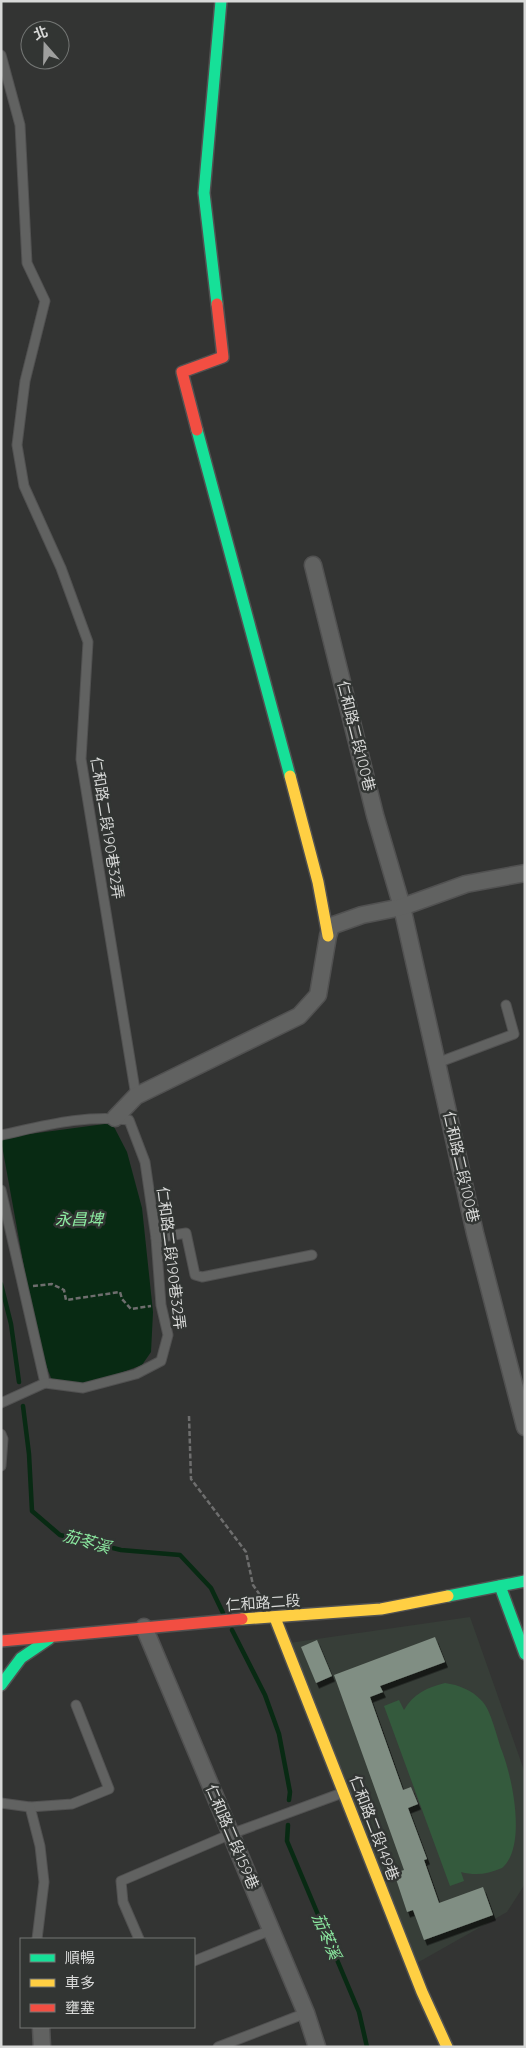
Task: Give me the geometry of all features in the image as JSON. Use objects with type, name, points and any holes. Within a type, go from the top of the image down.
[{"type":"street","points":[[221,1],[204,193],[223,357],[182,372],[318,882],[328,936]]},
{"type":"street","name":"仁和路二段100巷","points":[[313,565],[375,815],[402,907],[475,1233],[525,1427]]},
{"type":"street","points":[[115,1118],[136,1096],[299,1016],[318,995],[331,926],[345,920],[402,907],[466,884],[525,873]]},
{"type":"street","name":"仁和路二段","points":[[1,1641],[144,1627],[381,1609],[525,1581]]},
{"type":"street","points":[[500,1586],[525,1654]]},
{"type":"street","name":"仁和路二段149巷","points":[[275,1618],[422,1992],[448,2047]]},
{"type":"street","name":"仁和路二段159巷","points":[[144,1627],[306,2013],[317,2047]]},
{"type":"street","points":[[1,1685],[20,1658],[55,1636]]},
{"type":"street","points":[[41,2028],[42,2047]]},
{"type":"lane","name":"仁和路二段190巷32弄","points":[[1,56],[20,125],[27,263],[45,301],[25,381],[17,445],[24,486],[61,568],[88,642],[80,759],[136,1096]]},
{"type":"lane","points":[[437,1063],[514,1034],[506,1005]]},
{"type":"lane","name":"仁和路二段190巷32弄","points":[[45,1383],[82,1388],[136,1374],[161,1361],[168,1335],[161,1305],[156,1238],[145,1162],[129,1120],[115,1118]]},
{"type":"lane","points":[[1,1135],[62,1122],[115,1118]]},
{"type":"lane","points":[[1,1190],[45,1383],[1,1403]]},
{"type":"lane","points":[[156,1238],[186,1233],[195,1275],[202,1278],[312,1255]]},
{"type":"lane","points":[[1,1434],[1,1466]]},
{"type":"lane","points":[[1,1803],[30,1807],[72,1804],[109,1789],[76,1705]]},
{"type":"lane","points":[[139,1938],[123,1902],[120,1881],[231,1834],[344,1792]]},
{"type":"lane","points":[[30,1807],[40,1846],[44,1882],[37,1938]]},
{"type":"lane","points":[[195,1961],[271,1930]]},
{"type":"lane","points":[[218,2047],[306,2013]]},
{"type":"path","points":[[24,1288],[52,1284],[64,1290],[66,1300],[120,1292],[122,1299],[132,1309],[161,1305]]},
{"type":"path","points":[[189,1416],[191,1479],[246,1552],[255,1588],[275,1618]]},
{"type":"path","points":[[249,1589],[255,1588]]},
{"type":"shaded area","points":[[470,1617],[525,1773],[525,1884],[507,1912],[417,1963],[289,1643]]},
{"type":"shaded area","points":[[445,1683],[470,1691],[485,1705],[491,1717],[506,1764],[516,1814],[514,1846],[509,1859],[502,1868],[482,1874],[461,1872],[464,1881],[450,1886],[384,1706],[399,1700],[404,1710],[416,1695]]},
{"type":"water","name":"永昌埤","points":[[112,1123],[127,1152],[142,1208],[153,1312],[151,1352],[142,1365],[93,1383],[53,1383],[38,1344],[1,1140],[15,1136]]},
{"type":"building","points":[[435,1637],[445,1662],[380,1686],[383,1692],[370,1697],[403,1790],[411,1787],[418,1804],[408,1808],[427,1859],[424,1860],[439,1903],[483,1887],[493,1915],[424,1940],[413,1910],[407,1912],[394,1873],[404,1870],[334,1675]]},
{"type":"building","points":[[317,1640],[332,1676],[316,1683],[301,1647]]},
{"type":"waterway","name":"茄苳溪","points":[[1,1284],[11,1324],[19,1382]]},
{"type":"waterway","name":"茄苳溪","points":[[23,1406],[29,1454],[32,1511],[60,1535],[121,1550],[180,1555],[211,1588],[223,1613]]},
{"type":"waterway","name":"茄苳溪","points":[[232,1630],[265,1695],[279,1734],[290,1792],[289,1800]]},
{"type":"waterway","name":"茄苳溪","points":[[288,1825],[287,1841],[359,2012],[367,2047]]},
{"type":"traffic: fast","points":[[217,304],[204,193],[221,1]]},
{"type":"traffic: fast","points":[[197,430],[290,776]]},
{"type":"traffic: fast","points":[[448,1596],[525,1581]]},
{"type":"traffic: fast","points":[[500,1586],[525,1654]]},
{"type":"traffic: fast","points":[[1,1685],[21,1658],[49,1639]]},
{"type":"traffic: slow","points":[[290,776],[318,882],[328,936]]},
{"type":"traffic: slow","points":[[242,1619],[381,1609],[448,1596]]},
{"type":"traffic: slow","points":[[275,1618],[422,1992],[447,2047]]},
{"type":"traffic: jam","points":[[197,430],[182,372],[223,357],[217,304]]},
{"type":"traffic: jam","points":[[1,1641],[242,1619]]}]
